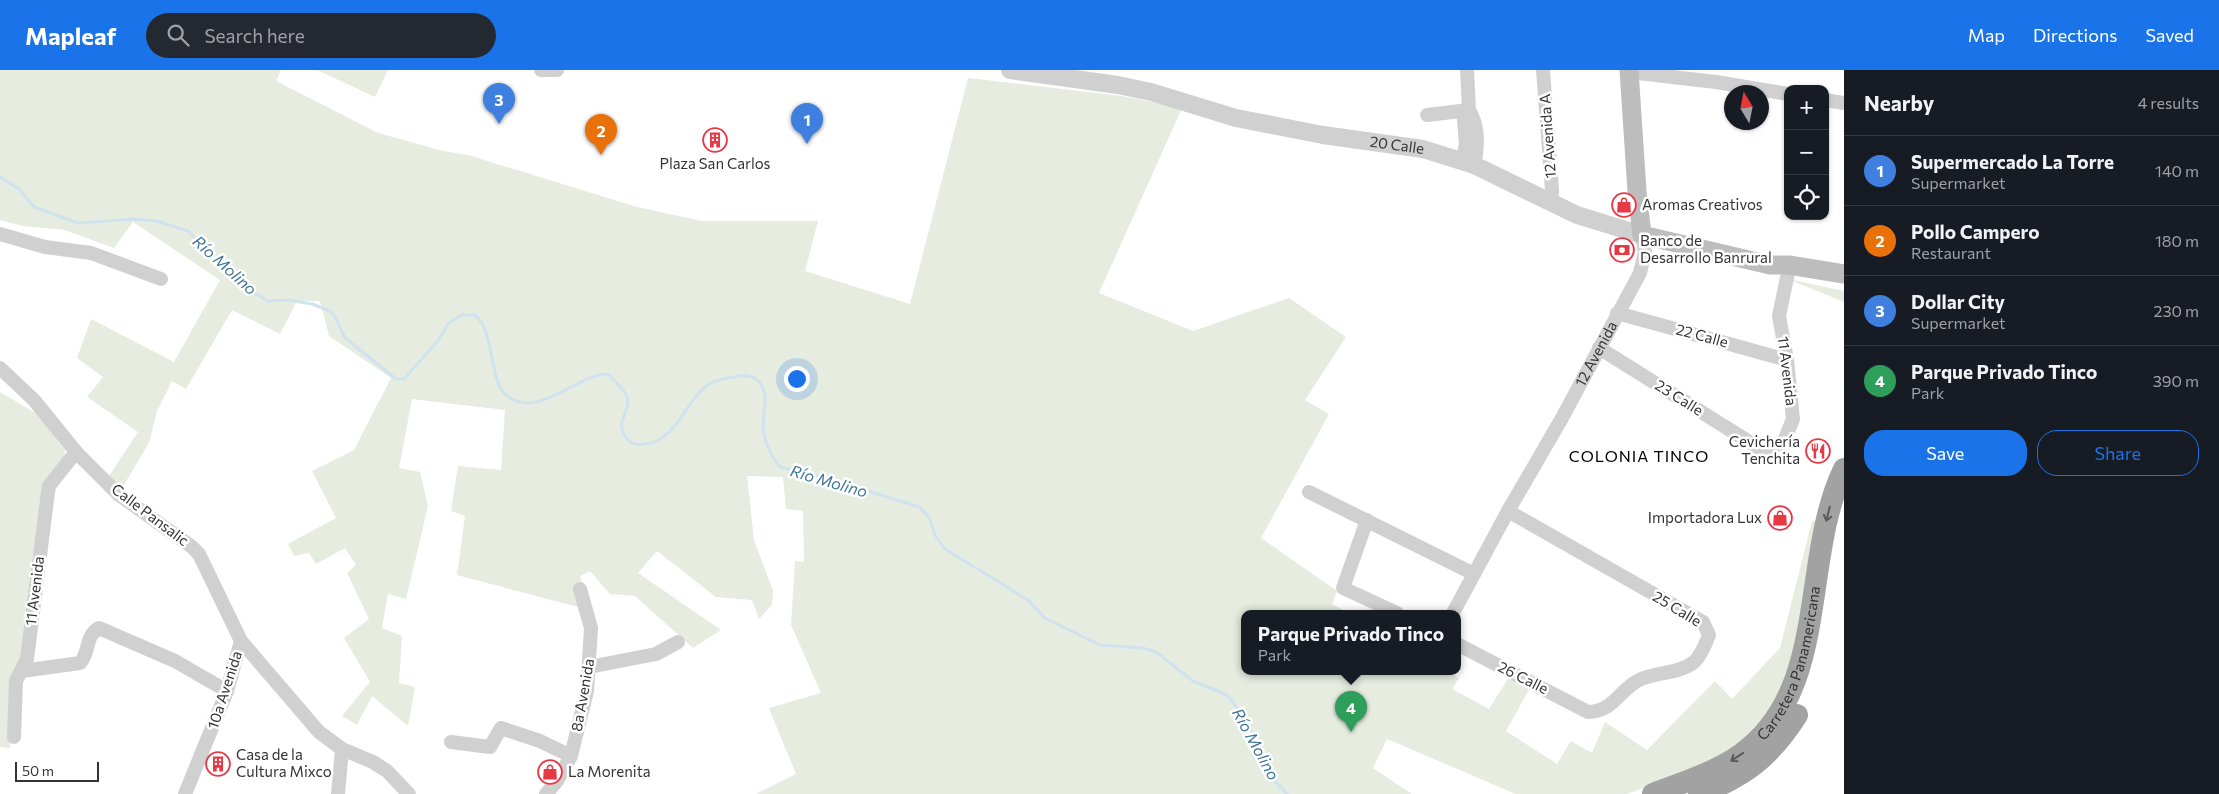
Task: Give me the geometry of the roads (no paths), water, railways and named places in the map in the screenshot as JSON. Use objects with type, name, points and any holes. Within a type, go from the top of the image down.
[{"type":"highway","name":"Carretera Panamericana","points":[[1653,794],[1698,777],[1738,756],[1765,734],[1787,703],[1801,663],[1825,526],[1833,494],[1844,469]]},
{"type":"highway","name":"Carretera Panamericana","points":[[1699,794],[1738,777],[1755,764],[1778,744],[1797,715],[1810,684],[1817,660],[1844,514]]},
{"type":"main road","name":"12 Avenida","points":[[1629,71],[1637,191],[1642,235]]},
{"type":"main road","name":"20 Calle","points":[[1642,235],[1770,265],[1788,273],[1844,285]]},
{"type":"main road","name":"20 Calle","points":[[1770,265],[1789,265],[1844,274]]},
{"type":"street","points":[[541,70],[558,70]]},
{"type":"street","name":"20 Calle","points":[[1010,70],[1074,74],[1151,92],[1236,118],[1323,135],[1423,149],[1468,163],[1578,216],[1642,235]]},
{"type":"street","points":[[1467,70],[1469,110],[1475,119],[1477,137],[1477,154],[1468,163]]},
{"type":"street","name":"12 Avenida A","points":[[1543,70],[1552,190],[1551,203]]},
{"type":"street","points":[[1629,71],[1716,82],[1784,93]]},
{"type":"street","points":[[1829,101],[1844,103]]},
{"type":"street","points":[[1427,115],[1469,110]]},
{"type":"street","points":[[0,234],[45,247],[92,253],[161,279]]},
{"type":"street","name":"12 Avenida","points":[[1455,610],[1508,510],[1562,418],[1640,273],[1644,252],[1642,235]]},
{"type":"street","name":"11 Avenida","points":[[1759,448],[1773,447],[1784,441],[1793,419],[1780,316],[1788,273]]},
{"type":"street","name":"22 Calle","points":[[1617,313],[1787,360]]},
{"type":"street","name":"23 Calle","points":[[1600,348],[1759,448]]},
{"type":"street","name":"Calle Pansalic","points":[[0,368],[34,400],[76,452],[118,494],[199,554],[241,641],[319,732],[342,749],[373,762],[387,771],[409,794]]},
{"type":"street","name":"11 Avenida","points":[[14,736],[16,681],[27,659],[49,486],[76,452]]},
{"type":"street","points":[[1310,492],[1474,574]]},
{"type":"street","name":"25 Calle","points":[[1508,510],[1703,622],[1708,630],[1709,635],[1706,643],[1696,661],[1685,667],[1639,680],[1624,689],[1607,708],[1598,712],[1588,712]]},
{"type":"street","points":[[1367,520],[1343,588],[1391,610]]},
{"type":"street","name":"8a Avenida","points":[[546,794],[557,781],[571,756],[587,691],[591,628],[580,589]]},
{"type":"street","points":[[22,671],[80,663],[84,659],[90,637],[99,628],[176,661],[227,691]]},
{"type":"street","name":"10a Avenida","points":[[185,794],[227,691],[241,641]]},
{"type":"street","points":[[589,667],[656,654],[678,642]]},
{"type":"street","name":"26 Calle","points":[[1461,646],[1588,712]]},
{"type":"street","points":[[451,742],[490,747],[501,728],[540,741],[571,756]]},
{"type":"street","points":[[338,794],[342,749]]},
{"type":"waterway","name":"Río Molino","points":[[0,177],[19,189],[34,207],[78,223],[134,219],[157,221],[188,231],[239,283],[268,301],[288,300],[312,304],[330,311],[334,315],[345,338],[396,379],[404,379],[437,342],[448,324],[461,315],[475,315],[482,323],[487,334],[498,382],[510,398],[522,402],[534,402],[559,394],[596,376],[608,374],[626,394],[628,402],[622,428],[628,440],[634,444],[646,444],[658,440],[667,433],[702,389],[711,383],[739,376],[748,376],[756,379],[761,384],[765,395],[763,426],[766,443],[770,453],[780,467],[820,476],[919,507],[929,517],[935,535],[945,549],[1028,600],[1045,618],[1100,645],[1143,648],[1156,652],[1193,681],[1227,695],[1242,714],[1276,782],[1287,794]]},
{"type":"place","name":"Dollar City","points":[[499,124]]},
{"type":"place","name":"Plaza San Carlos","points":[[715,140]]},
{"type":"place","name":"Supermercado La Torre","points":[[807,144]]},
{"type":"place","name":"Pollo Campero","points":[[601,155]]},
{"type":"place","name":"Aromas Creativos","points":[[1624,205]]},
{"type":"place","name":"Banco de Desarrollo Banrural","points":[[1622,250]]},
{"type":"place","name":"Cevichería Tenchita","points":[[1818,451]]},
{"type":"place","name":"Importadora Lux","points":[[1780,518]]},
{"type":"place","name":"Parque Privado Tinco","points":[[1351,732]]},
{"type":"place","name":"Casa de la Cultura Mixco","points":[[218,764]]},
{"type":"place","name":"La Morenita","points":[[550,772]]},
{"type":"district","name":"COLONIA TINCO","points":[[1639,456]]}]
